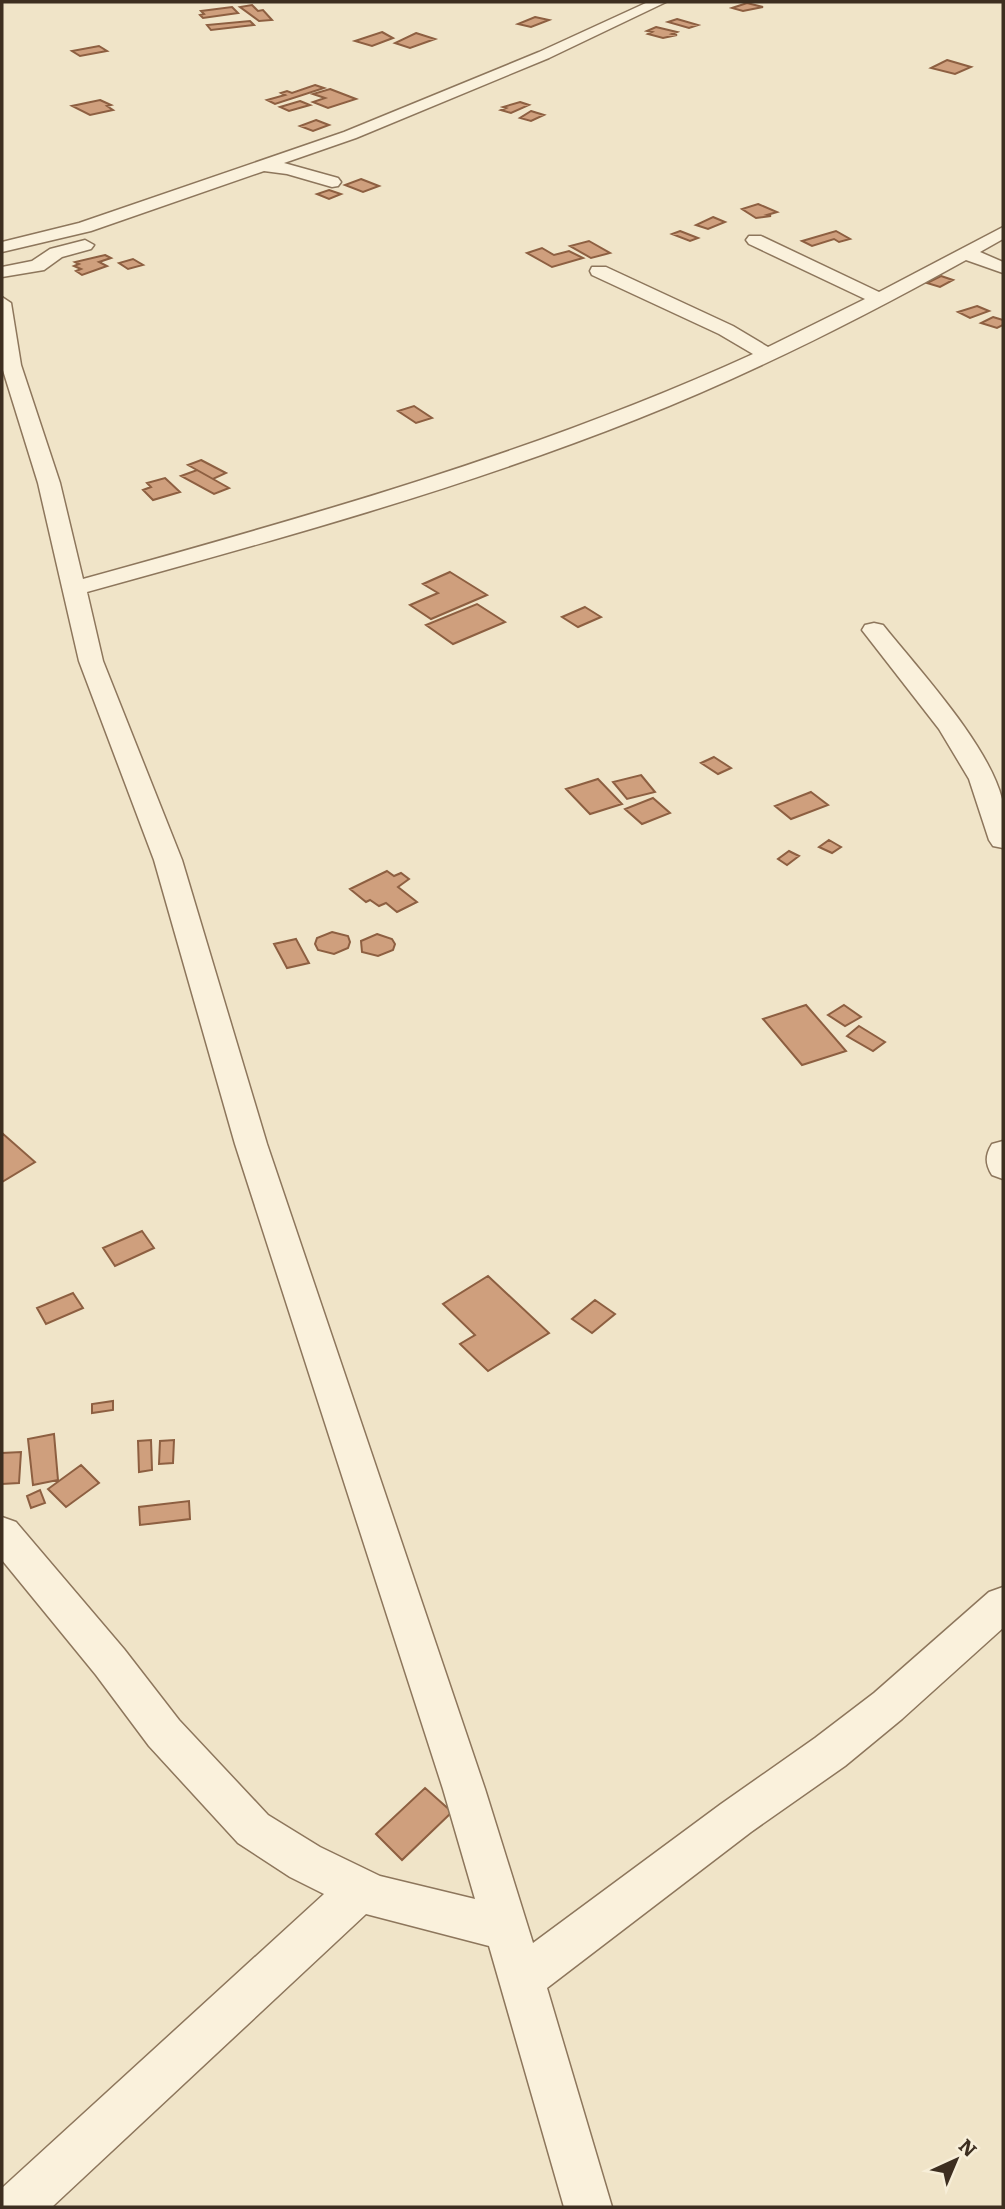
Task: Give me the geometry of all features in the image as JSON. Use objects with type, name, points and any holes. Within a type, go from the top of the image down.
[{"type":"street","points":[[2,247],[85,227],[399,116],[544,55],[659,2]]},
{"type":"street","points":[[262,165],[289,169],[332,183]]},
{"type":"street","points":[[73,589],[344,512],[495,463],[629,415],[766,354],[1003,232]]},
{"type":"street","points":[[755,240],[877,298]]},
{"type":"street","points":[[2,272],[38,266],[56,253],[74,246],[102,243]]},
{"type":"street","points":[[965,253],[1003,268]]},
{"type":"street","points":[[599,271],[726,330],[766,354]]},
{"type":"street","points":[[2,303],[11,365],[25,417],[49,483],[90,661],[168,860],[251,1144],[443,1724],[522,1979],[588,2207]]},
{"type":"street","points":[[874,630],[950,726],[982,779],[1003,840]]},
{"type":"street","points":[[1003,1152],[1003,1167]]},
{"type":"street","points":[[2,1533],[110,1662],[164,1733],[253,1829],[305,1862],[375,1896],[506,1928]]},
{"type":"street","points":[[522,1979],[736,1818],[830,1752],[888,1706],[1003,1604]]},
{"type":"street","points":[[18,2207],[360,1889]]},
{"type":"building","points":[[747,3],[763,7],[743,11],[732,8]]},
{"type":"building","points":[[252,5],[258,11],[263,10],[272,20],[259,21],[240,7]]},
{"type":"building","points":[[232,7],[238,13],[203,18],[200,15],[204,14],[201,11]]},
{"type":"building","points":[[535,17],[549,20],[531,27],[518,24]]},
{"type":"building","points":[[677,19],[698,25],[689,28],[668,22]]},
{"type":"building","points":[[250,21],[254,25],[211,30],[207,25]]},
{"type":"building","points":[[656,27],[677,32],[672,34],[677,35],[663,38],[648,34],[652,32],[647,31]]},
{"type":"building","points":[[382,32],[393,38],[372,46],[355,41]]},
{"type":"building","points":[[416,33],[435,39],[410,48],[395,43]]},
{"type":"building","points":[[99,46],[107,51],[80,56],[72,51]]},
{"type":"building","points":[[947,60],[971,67],[955,74],[931,68]]},
{"type":"building","points":[[315,85],[324,88],[275,104],[267,100],[285,95],[281,93],[287,91],[292,93]]},
{"type":"building","points":[[330,89],[356,99],[328,108],[313,102],[325,98],[313,94]]},
{"type":"building","points":[[100,100],[111,105],[107,106],[113,110],[90,115],[72,106]]},
{"type":"building","points":[[300,101],[310,105],[289,111],[280,107]]},
{"type":"building","points":[[520,102],[529,105],[511,113],[501,110],[506,108],[503,107]]},
{"type":"building","points":[[531,111],[544,115],[531,121],[520,118]]},
{"type":"building","points":[[316,120],[329,125],[313,131],[300,126]]},
{"type":"building","points":[[361,179],[379,186],[363,192],[345,185]]},
{"type":"building","points":[[329,190],[341,194],[329,199],[317,194]]},
{"type":"building","points":[[758,204],[777,212],[767,215],[771,216],[756,218],[742,209]]},
{"type":"building","points":[[713,217],[725,222],[708,229],[696,225]]},
{"type":"building","points":[[680,231],[698,238],[690,241],[672,234]]},
{"type":"building","points":[[836,231],[850,239],[839,242],[834,239],[812,246],[802,241]]},
{"type":"building","points":[[589,241],[610,253],[591,258],[570,246]]},
{"type":"building","points":[[542,248],[554,255],[569,251],[583,258],[552,267],[527,253]]},
{"type":"building","points":[[105,255],[111,258],[99,262],[107,266],[82,275],[76,271],[81,269],[74,266],[79,264],[75,262]]},
{"type":"building","points":[[133,259],[143,265],[128,269],[119,263]]},
{"type":"building","points":[[941,276],[953,280],[940,287],[927,283]]},
{"type":"building","points":[[977,306],[989,311],[970,318],[958,312]]},
{"type":"building","points":[[993,317],[1003,320],[1003,325],[997,328],[981,323]]},
{"type":"building","points":[[414,406],[432,418],[416,423],[398,411]]},
{"type":"building","points":[[201,460],[226,473],[213,479],[188,465]]},
{"type":"building","points":[[197,470],[229,488],[214,494],[181,476]]},
{"type":"building","points":[[165,478],[180,492],[153,500],[143,490],[151,487],[147,483]]},
{"type":"building","points":[[450,572],[487,595],[431,619],[410,605],[438,593],[423,584]]},
{"type":"building","points":[[477,604],[505,622],[453,644],[426,625]]},
{"type":"building","points":[[585,607],[601,617],[578,627],[562,617]]},
{"type":"building","points":[[714,757],[731,768],[718,774],[701,763]]},
{"type":"building","points":[[641,775],[655,792],[627,799],[613,782]]},
{"type":"building","points":[[598,779],[622,804],[590,814],[566,789]]},
{"type":"building","points":[[811,792],[828,805],[791,819],[775,806]]},
{"type":"building","points":[[653,798],[670,813],[642,824],[625,809]]},
{"type":"building","points":[[829,840],[841,847],[832,853],[819,847]]},
{"type":"building","points":[[789,851],[799,856],[787,865],[778,859]]},
{"type":"building","points":[[387,871],[394,876],[401,873],[409,879],[398,887],[417,902],[397,912],[386,903],[379,906],[370,900],[366,902],[350,889]]},
{"type":"building","points":[[332,932],[348,936],[348,948],[334,954],[318,950],[315,944],[317,938]]},
{"type":"building","points":[[377,934],[392,939],[395,944],[393,950],[378,956],[362,952],[361,941]]},
{"type":"building","points":[[296,939],[309,963],[287,968],[274,944]]},
{"type":"building","points":[[806,1005],[846,1051],[802,1065],[763,1019]]},
{"type":"building","points":[[844,1005],[861,1017],[845,1026],[828,1015]]},
{"type":"building","points":[[859,1026],[885,1042],[873,1051],[847,1036]]},
{"type":"building","points":[[2,1133],[35,1162],[2,1182]]},
{"type":"building","points":[[142,1231],[154,1248],[115,1266],[103,1248]]},
{"type":"building","points":[[488,1276],[549,1333],[488,1371],[460,1344],[475,1335],[443,1304]]},
{"type":"building","points":[[73,1293],[83,1308],[46,1324],[37,1308]]},
{"type":"building","points":[[595,1300],[615,1314],[592,1333],[572,1319]]},
{"type":"building","points":[[113,1401],[113,1410],[92,1413],[92,1404]]},
{"type":"building","points":[[54,1434],[58,1480],[33,1485],[28,1439]]},
{"type":"building","points":[[151,1440],[152,1470],[139,1472],[138,1441]]},
{"type":"building","points":[[174,1440],[173,1463],[159,1464],[160,1441]]},
{"type":"building","points":[[21,1452],[19,1483],[2,1484],[2,1453]]},
{"type":"building","points":[[81,1465],[99,1483],[66,1507],[48,1489]]},
{"type":"building","points":[[40,1490],[45,1503],[31,1508],[27,1496]]},
{"type":"building","points":[[189,1501],[190,1519],[140,1525],[139,1507]]},
{"type":"building","points":[[425,1788],[452,1812],[402,1860],[376,1834]]}]
